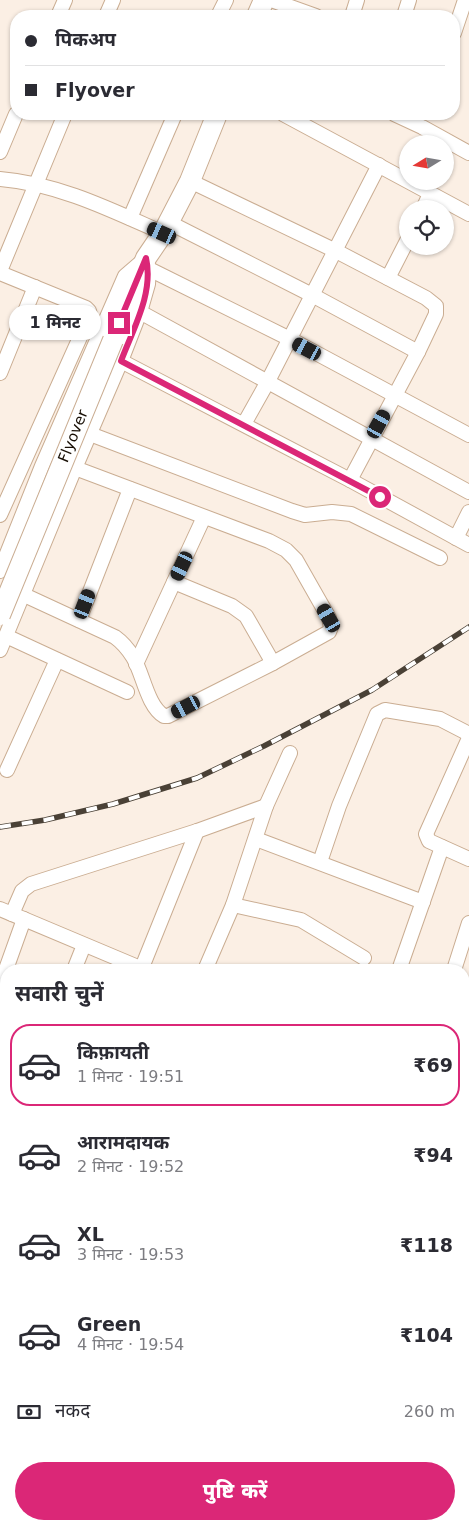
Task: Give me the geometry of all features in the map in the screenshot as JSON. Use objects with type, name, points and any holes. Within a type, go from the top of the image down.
[{"type":"main road","name":"Flyover","points":[[0,615],[113,340],[147,263],[190,181],[215,120]]},
{"type":"street","points":[[271,0],[299,10]]},
{"type":"street","points":[[460,15],[465,0]]},
{"type":"street","points":[[0,152],[13,120]]},
{"type":"street","points":[[0,515],[90,315],[86,308],[0,272],[62,120]]},
{"type":"street","points":[[130,218],[173,120]]},
{"type":"street","points":[[294,120],[469,214]]},
{"type":"street","points":[[424,120],[469,153]]},
{"type":"street","points":[[244,424],[268,383],[379,165]]},
{"type":"street","points":[[0,180],[35,183],[70,193],[130,218],[165,227],[312,295],[418,352]]},
{"type":"street","points":[[190,181],[336,251],[434,302],[437,310],[436,314],[350,480]]},
{"type":"street","points":[[427,200],[430,194]]},
{"type":"street","points":[[388,278],[400,255]]},
{"type":"street","points":[[0,650],[140,312],[148,284],[147,263]]},
{"type":"street","points":[[147,263],[469,434]]},
{"type":"street","points":[[0,571],[42,466],[125,276],[147,263]]},
{"type":"street","points":[[0,373],[35,287]]},
{"type":"street","points":[[140,312],[469,492]]},
{"type":"street","points":[[121,361],[350,480],[469,545]]},
{"type":"street","points":[[90,434],[305,515],[332,512],[351,514],[440,558]]},
{"type":"street","points":[[0,595],[22,594],[122,642],[133,657],[155,708],[164,716],[168,716],[273,663],[329,632],[331,627],[329,618],[296,560],[286,550],[269,541],[75,468]]},
{"type":"street","points":[[79,620],[130,489]]},
{"type":"street","points":[[456,538],[469,512]]},
{"type":"street","points":[[136,664],[204,517]]},
{"type":"street","points":[[174,582],[240,611],[251,622],[273,663]]},
{"type":"street","points":[[6,636],[127,692]]},
{"type":"street","points":[[7,770],[57,660]]},
{"type":"street","points":[[320,862],[339,806],[377,714],[385,710],[434,718],[448,722],[469,734]]},
{"type":"street","points":[[469,738],[426,834],[429,841],[469,859]]},
{"type":"street","points":[[208,964],[233,905],[266,806],[290,753]]},
{"type":"street","points":[[4,964],[12,914],[22,891],[31,884],[197,831],[266,806]]},
{"type":"street","points":[[144,964],[197,831]]},
{"type":"street","points":[[256,839],[423,902]]},
{"type":"street","points":[[401,964],[442,847]]},
{"type":"street","points":[[233,905],[301,920],[364,958]]},
{"type":"street","points":[[12,914],[128,964]]},
{"type":"street","points":[[456,964],[469,923]]},
{"type":"street","points":[[76,964],[84,945]]},
{"type":"railway","points":[[0,827],[45,820],[113,804],[197,778],[264,746],[372,690],[469,627]]},
{"type":"route","points":[[119,323],[146,258],[149,269],[147,290],[121,361],[380,497]]}]
